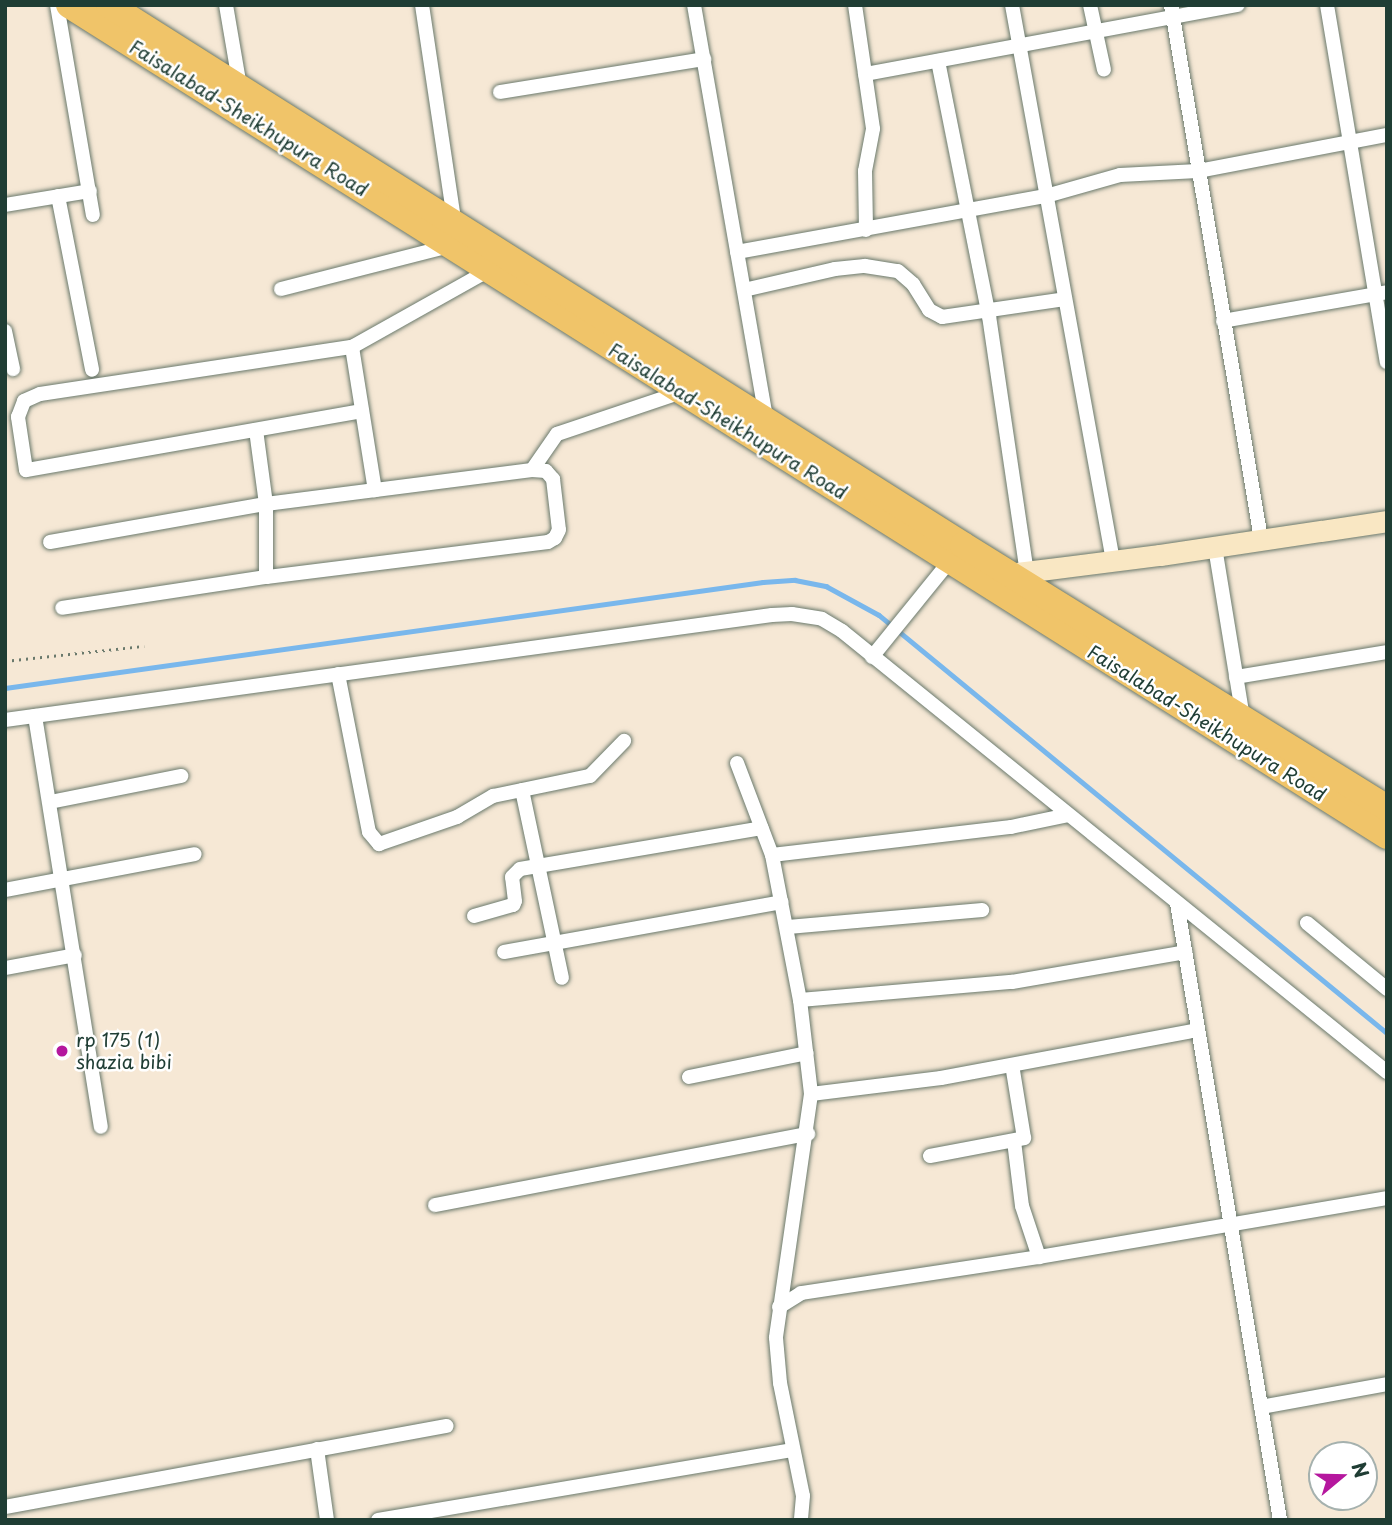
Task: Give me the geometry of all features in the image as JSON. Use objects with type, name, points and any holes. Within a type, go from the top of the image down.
[{"type":"highway","name":"Faisalabad-Sheikhupura Road","points":[[69,5],[766,419],[956,553],[1387,836]]},
{"type":"highway","name":"Faisalabad-Sheikhupura Road","points":[[109,5],[240,87],[453,235],[489,270],[683,392],[956,553],[1018,573],[1243,719],[1387,808]]},
{"type":"street","points":[[57,5],[93,215]]},
{"type":"street","points":[[226,5],[240,87]]},
{"type":"street","points":[[281,289],[453,235],[422,5]]},
{"type":"street","points":[[694,5],[766,419]]},
{"type":"street","points":[[855,5],[873,129],[865,171],[866,230]]},
{"type":"street","points":[[1012,5],[1113,561]]},
{"type":"street","points":[[1090,5],[1104,70]]},
{"type":"street","points":[[865,74],[1095,30],[1172,10],[1238,5]]},
{"type":"street","points":[[1327,5],[1350,141],[1381,293],[1387,362]]},
{"type":"street","points":[[1172,10],[1261,539]]},
{"type":"street","points":[[500,92],[704,60]]},
{"type":"street","points":[[938,61],[988,312],[1018,573],[1387,521]]},
{"type":"street","points":[[737,252],[1046,197],[1120,175],[1198,171],[1387,135]]},
{"type":"street","points":[[5,205],[90,191]]},
{"type":"street","points":[[58,196],[92,370]]},
{"type":"street","points":[[744,290],[852,266],[881,267],[898,271],[909,279],[934,314],[948,318],[1065,299]]},
{"type":"street","points":[[362,411],[26,470],[18,417],[24,401],[40,394],[352,347],[489,270]]},
{"type":"street","points":[[1223,321],[1381,293]]},
{"type":"street","points":[[5,331],[13,369]]},
{"type":"street","points":[[352,347],[375,490]]},
{"type":"street","points":[[531,470],[556,434],[683,392]]},
{"type":"street","points":[[256,430],[266,504],[266,577]]},
{"type":"street","points":[[50,542],[266,504],[531,470],[546,471],[553,479],[559,530],[555,538],[548,542],[266,577],[62,608]]},
{"type":"street","points":[[1215,547],[1243,719]]},
{"type":"street","points":[[872,657],[956,553]]},
{"type":"street","points":[[5,720],[792,614],[833,624],[1387,1072]]},
{"type":"street","points":[[1236,677],[1387,652]]},
{"type":"street","points":[[338,674],[369,832],[374,842],[384,844],[457,817],[493,796],[590,776],[624,741]]},
{"type":"street","points":[[35,716],[101,1127]]},
{"type":"street","points":[[737,764],[772,855],[800,1000],[811,1094],[776,1338],[780,1383],[803,1496],[801,1520]]},
{"type":"street","points":[[50,802],[181,776]]},
{"type":"street","points":[[522,790],[562,978]]},
{"type":"street","points":[[772,855],[1011,827],[1068,815]]},
{"type":"street","points":[[474,916],[513,905],[512,874],[520,869],[762,828]]},
{"type":"street","points":[[5,890],[194,854]]},
{"type":"street","points":[[504,953],[782,902]]},
{"type":"street","points":[[1177,903],[1280,1520]]},
{"type":"street","points":[[788,927],[982,910]]},
{"type":"street","points":[[1307,923],[1387,989]]},
{"type":"street","points":[[800,1000],[1012,982],[1185,952]]},
{"type":"street","points":[[5,968],[75,955]]},
{"type":"street","points":[[811,1094],[941,1078],[1198,1030]]},
{"type":"street","points":[[689,1077],[807,1053]]},
{"type":"street","points":[[930,1156],[1013,1141],[1025,1135],[1012,1065]]},
{"type":"street","points":[[435,1205],[807,1134]]},
{"type":"street","points":[[1013,1141],[1022,1206],[1039,1257]]},
{"type":"street","points":[[779,1307],[801,1293],[1039,1257],[1387,1198]]},
{"type":"street","points":[[1261,1407],[1387,1384]]},
{"type":"street","points":[[5,1507],[447,1426]]},
{"type":"street","points":[[317,1449],[327,1520]]},
{"type":"street","points":[[378,1520],[793,1450]]},
{"type":"path","points":[[5,661],[144,646]]},
{"type":"waterway","points":[[5,688],[763,582],[795,580],[826,586],[879,615],[1387,1033]]},
{"type":"place","name":"rp 175 (1) shazia bibi","points":[[62,1051]]}]
